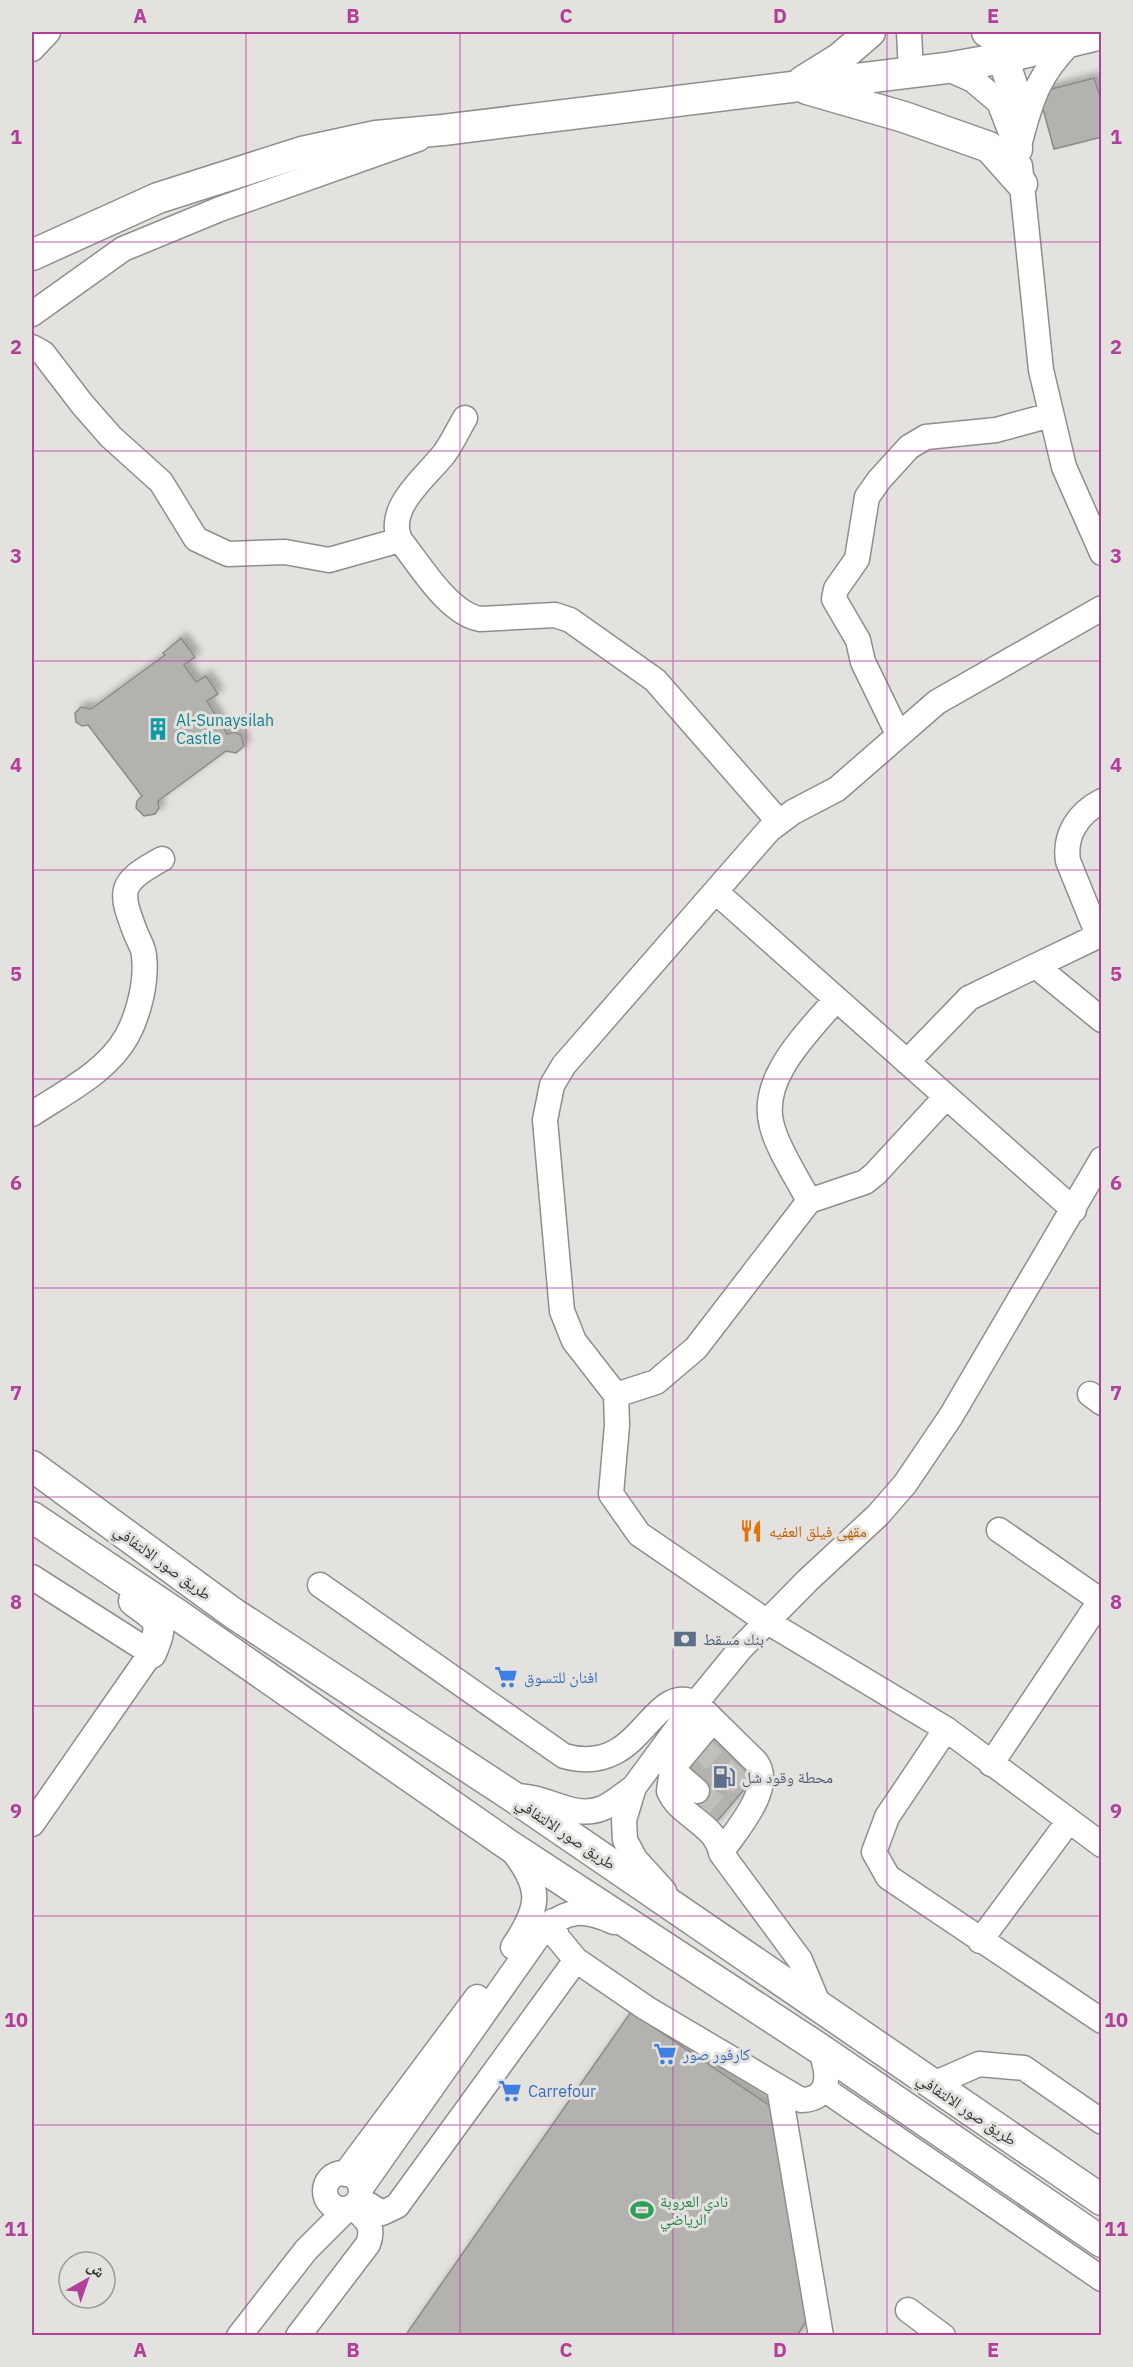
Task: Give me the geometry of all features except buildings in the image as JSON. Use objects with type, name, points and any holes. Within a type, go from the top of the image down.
[{"type":"main road","points":[[795,86],[840,58],[870,32]]},
{"type":"main road","points":[[987,32],[1071,42]]},
{"type":"main road","points":[[32,255],[158,198],[302,152],[376,135],[442,130],[911,73],[1003,58],[1101,34]]},
{"type":"main road","points":[[999,102],[999,74],[1003,58]]},
{"type":"main road","points":[[1003,58],[1013,88],[1017,149]]},
{"type":"main road","points":[[795,86],[904,117],[989,147],[1022,184]]},
{"type":"main road","name":"طريق صور الالتفافي","points":[[32,1466],[233,1613],[512,1796],[1101,2200]]},
{"type":"main road","points":[[40,1522],[70,1555],[155,1616],[160,1630],[151,1653]]},
{"type":"main road","name":"طريق صور الالتفافي","points":[[40,1522],[507,1844],[820,2049],[1101,2242]]},
{"type":"main road","points":[[151,1653],[180,1641],[208,1646],[268,1679]]},
{"type":"street","points":[[32,49],[48,32]]},
{"type":"street","points":[[909,32],[911,73]]},
{"type":"street","points":[[1017,149],[1039,82],[1051,61],[1071,42]]},
{"type":"street","points":[[946,68],[973,81],[999,102],[1017,149],[1041,370],[1064,467],[1101,553]]},
{"type":"street","points":[[32,314],[123,249],[220,209],[442,130]]},
{"type":"street","points":[[32,347],[43,353],[111,437],[161,482],[196,539],[228,554],[285,552],[328,560],[400,540]]},
{"type":"street","points":[[898,734],[863,662],[858,640],[834,599],[836,589],[857,559],[867,497],[909,447],[926,437],[996,430],[1051,415]]},
{"type":"street","points":[[465,418],[445,452],[415,487],[400,511],[395,529],[400,540],[454,607],[469,617],[480,619],[555,615],[570,620],[655,680],[779,822]]},
{"type":"street","points":[[1101,608],[937,702],[837,789],[779,822],[760,839],[564,1065],[552,1086],[546,1108],[561,1311],[574,1341],[616,1395],[617,1425],[611,1494],[639,1534],[766,1622],[946,1729],[1101,1845]]},
{"type":"street","points":[[907,1062],[969,998],[1100,935],[1068,861],[1066,848],[1068,834],[1093,805],[1101,801]]},
{"type":"street","points":[[32,1114],[108,1063],[127,1036],[141,998],[144,955],[123,901],[126,885],[144,868],[162,858]]},
{"type":"street","points":[[716,892],[1074,1210]]},
{"type":"street","points":[[1035,966],[1101,1020]]},
{"type":"street","points":[[808,1201],[771,1126],[771,1103],[775,1084],[789,1058],[836,999]]},
{"type":"street","points":[[616,1395],[656,1382],[696,1348],[808,1201],[870,1178],[946,1097]]},
{"type":"street","points":[[820,2008],[800,1960],[721,1853],[710,1850],[684,1824],[680,1809],[669,1791],[664,1762],[696,1703],[766,1622],[878,1515],[905,1484],[951,1416],[1074,1210],[1094,1190],[1101,1159]]},
{"type":"street","points":[[991,1764],[1101,1599],[999,1530]]},
{"type":"street","points":[[32,1577],[151,1653],[32,1824]]},
{"type":"street","points":[[320,1585],[564,1756],[579,1760],[603,1759],[624,1749],[670,1701],[683,1699],[696,1703],[759,1767],[762,1785],[751,1794],[731,1820],[721,1853]]},
{"type":"street","points":[[512,1796],[534,1796],[566,1809],[585,1812],[604,1807],[634,1787],[664,1762],[696,1742],[713,1720]]},
{"type":"street","points":[[946,1729],[887,1817],[874,1852],[888,1877],[1101,2021]]},
{"type":"street","points":[[635,1738],[697,1791]]},
{"type":"street","points":[[634,1787],[624,1820],[625,1840],[634,1858],[679,1910]]},
{"type":"street","points":[[980,1941],[1068,1822]]},
{"type":"street","points":[[349,2196],[526,1928],[533,1913],[536,1891],[522,1863],[507,1844]]},
{"type":"street","points":[[239,2336],[349,2196],[542,1931],[554,1921],[576,1912],[590,1912],[661,1944]]},
{"type":"street","points":[[554,1921],[557,1937],[576,1960],[646,2008],[801,2100],[810,2100],[824,2089],[828,2070],[820,2049]]},
{"type":"street","points":[[349,2196],[382,2213],[397,2206],[576,1960]]},
{"type":"street","points":[[931,2085],[979,2064],[1024,2068],[1101,2122]]},
{"type":"street","points":[[778,2087],[821,2336]]},
{"type":"street","points":[[824,2089],[1101,2279]]},
{"type":"street","points":[[298,2336],[368,2244],[372,2231],[370,2225],[349,2196]]},
{"type":"street","points":[[908,2310],[943,2336]]},
{"type":"tunnel","points":[[697,1744],[745,1789]]},
{"type":"tunnel","points":[[697,1791],[724,1813]]},
{"type":"place","name":"Al-Sunaysilah Castle","points":[[158,729]]},
{"type":"place","name":"مقهى فيلق العفيه","points":[[751,1531]]},
{"type":"place","name":"بنك مسقط","points":[[685,1639]]},
{"type":"place","name":"افنان للتسوق","points":[[506,1677]]},
{"type":"place","name":"محطة وقود شل","points":[[724,1777]]},
{"type":"place","name":"كارفور صور","points":[[665,2054]]},
{"type":"place","name":"Carrefour","points":[[510,2091]]},
{"type":"place","name":"نادي العروبة الرياضي","points":[[642,2210]]}]
